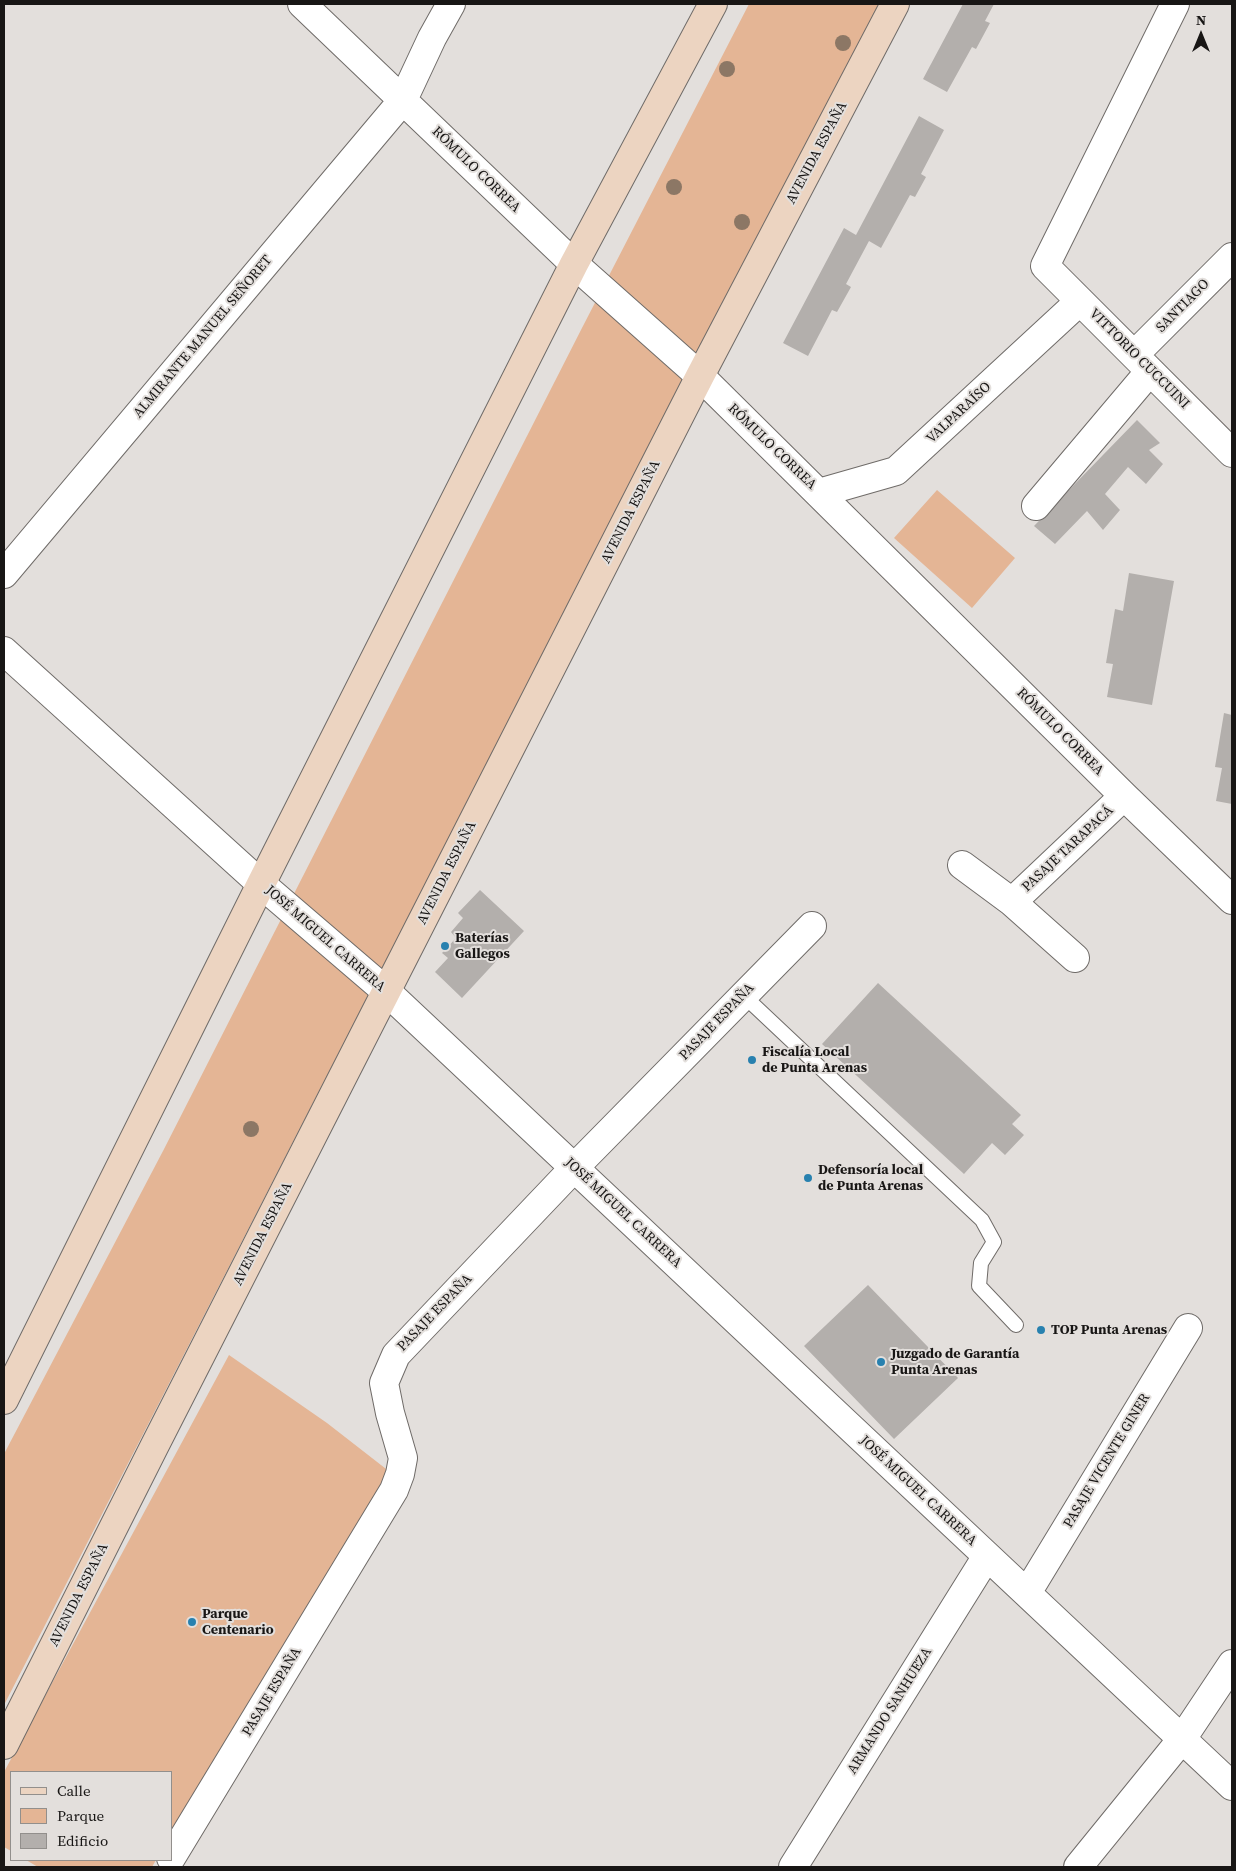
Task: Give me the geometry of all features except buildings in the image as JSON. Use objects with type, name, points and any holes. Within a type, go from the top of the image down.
[{"type":"main road","points":[[4,1400],[261,884],[574,264],[714,4]]},
{"type":"main road","name":"AVENIDA ESPAÑA","points":[[4,1745],[159,1436],[700,376],[895,4]]},
{"type":"street","name":"RÓMULO CORREA","points":[[302,4],[574,264],[700,376],[1124,796],[1232,900]]},
{"type":"street","name":"ALMIRANTE MANUEL SEÑORET","points":[[4,574],[403,100],[432,38],[451,4]]},
{"type":"street","name":"VITTORIO CUCCUINI","points":[[1175,4],[1045,266],[1232,453]]},
{"type":"street","name":"SANTIAGO","points":[[1036,506],[1142,363],[1232,257]]},
{"type":"street","name":"VALPARAÍSO","points":[[819,493],[896,471],[1080,302]]},
{"type":"street","name":"JOSÉ MIGUEL CARRERA","points":[[4,651],[261,884],[387,992],[1232,1786]]},
{"type":"street","name":"PASAJE TARAPACÁ","points":[[1012,902],[1124,796]]},
{"type":"street","name":"PASAJE TARAPACÁ","points":[[962,865],[1012,902],[1075,958]]},
{"type":"street","name":"PASAJE ESPAÑA","points":[[172,1857],[394,1490],[403,1458],[390,1413],[384,1383],[396,1355],[574,1168],[812,926]]},
{"type":"street","name":"PASAJE VICENTE GINER","points":[[1027,1593],[1188,1328]]},
{"type":"street","name":"ARMANDO SANHUEZA","points":[[793,1867],[987,1556]]},
{"type":"street","points":[[1078,1867],[1182,1739],[1232,1664]]},
{"type":"lane","points":[[743,995],[982,1220],[994,1242],[981,1263],[979,1286],[1016,1325]]},
{"type":"green space","points":[[749,4],[885,4],[428,879],[4,1705],[4,1454],[163,1151]]},
{"type":"green space","points":[[937,490],[1015,558],[972,608],[894,538]]},
{"type":"green space","name":"Parque Centenario","points":[[229,1355],[327,1423],[390,1472],[172,1833],[172,1771],[10,1771],[10,1850],[4,1847],[4,1772]]},
{"type":"green space","points":[[28,1861],[155,1861],[152,1867],[38,1867]]},
{"type":"place","name":"Baterías Gallegos","points":[[445,946]]},
{"type":"place","name":"Fiscalía Local de Punta Arenas","points":[[752,1060]]},
{"type":"place","name":"Defensoría local de Punta Arenas","points":[[808,1178]]},
{"type":"place","name":"TOP Punta Arenas","points":[[1041,1330]]},
{"type":"place","name":"Juzgado de Garantía Punta Arenas","points":[[881,1362]]},
{"type":"place","name":"Parque Centenario","points":[[192,1622]]}]
